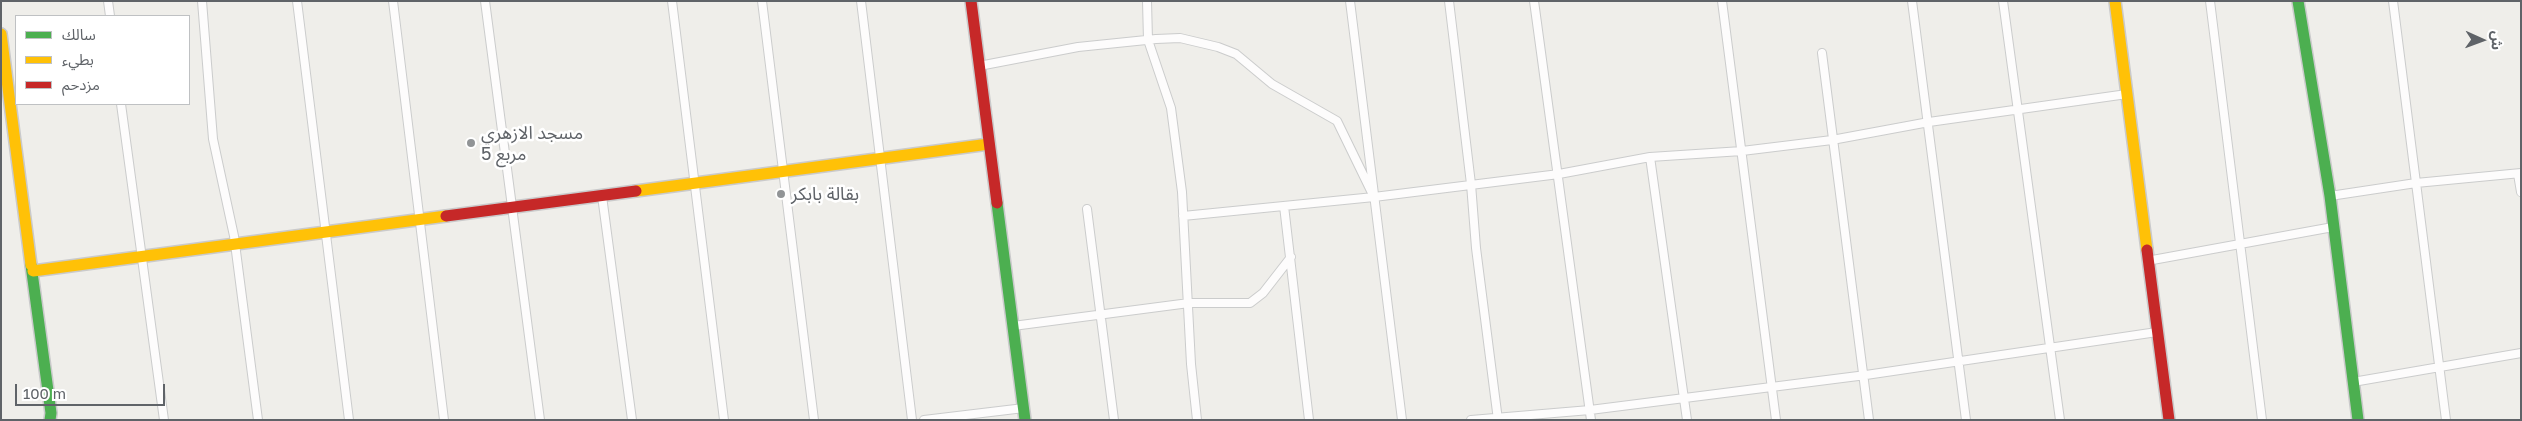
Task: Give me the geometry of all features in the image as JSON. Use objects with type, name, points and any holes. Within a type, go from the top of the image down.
[{"type":"street","points":[[108,1],[110,15]]},
{"type":"street","points":[[202,1],[214,138],[235,244],[258,420]]},
{"type":"street","points":[[297,1],[349,420]]},
{"type":"street","points":[[393,1],[444,420]]},
{"type":"street","points":[[484,1],[540,420]]},
{"type":"street","points":[[672,1],[724,420]]},
{"type":"street","points":[[762,1],[814,420]]},
{"type":"street","points":[[861,1],[912,420]]},
{"type":"street","points":[[924,420],[1024,414],[971,1]]},
{"type":"street","points":[[1147,1],[1148,40],[1171,108],[1182,192],[1191,364],[1197,420]]},
{"type":"street","points":[[1350,1],[1402,420]]},
{"type":"street","points":[[1449,1],[1471,184],[1476,248],[1498,418]]},
{"type":"street","points":[[1534,1],[1559,174],[1563,223],[1592,420]]},
{"type":"street","points":[[1722,1],[1776,420]]},
{"type":"street","points":[[1912,1],[1966,420]]},
{"type":"street","points":[[2003,1],[2060,420]]},
{"type":"street","points":[[2115,1],[2169,420]]},
{"type":"street","points":[[2210,1],[2262,420]]},
{"type":"street","points":[[2298,1],[2330,196],[2358,420]]},
{"type":"street","points":[[2393,1],[2446,420]]},
{"type":"street","points":[[1,34],[51,417]]},
{"type":"street","points":[[979,66],[1078,47],[1148,40],[1180,38],[1218,47],[1236,54],[1272,84],[1337,121],[1374,197]]},
{"type":"street","points":[[1822,53],[1869,420]]},
{"type":"street","points":[[1183,216],[1374,197],[1559,174],[1650,157],[1742,151],[1832,140],[1929,122],[2127,94]]},
{"type":"street","points":[[121,105],[134,215],[142,256],[164,420]]},
{"type":"street","points":[[33,271],[989,144]]},
{"type":"street","points":[[1650,157],[1687,420]]},
{"type":"street","points":[[2330,196],[2416,183],[2519,174],[2521,192]]},
{"type":"street","points":[[602,196],[632,420]]},
{"type":"street","points":[[1284,206],[1309,420]]},
{"type":"street","points":[[1087,209],[1099,316],[1114,420]]},
{"type":"street","points":[[2148,261],[2240,246],[2333,227]]},
{"type":"street","points":[[1013,326],[1189,303],[1250,303],[1262,293],[1291,257]]},
{"type":"street","points":[[1471,420],[1590,410],[1863,376],[2157,332]]},
{"type":"street","points":[[2353,382],[2521,353]]},
{"type":"traffic: fast","points":[[2298,1],[2330,196],[2358,420]]},
{"type":"traffic: fast","points":[[997,203],[1025,420]]},
{"type":"traffic: fast","points":[[31,265],[51,413],[50,420]]},
{"type":"traffic: slow","points":[[2115,1],[2147,250]]},
{"type":"traffic: slow","points":[[1,34],[31,265]]},
{"type":"traffic: slow","points":[[636,191],[989,144]]},
{"type":"traffic: slow","points":[[33,271],[446,216]]},
{"type":"traffic: jam","points":[[971,1],[997,203]]},
{"type":"traffic: jam","points":[[446,216],[636,191]]},
{"type":"traffic: jam","points":[[2147,250],[2169,420]]},
{"type":"place","name":"مسجد الازهري مربع 5","points":[[471,143]]},
{"type":"place","name":"بقالة بابكر","points":[[781,194]]}]
